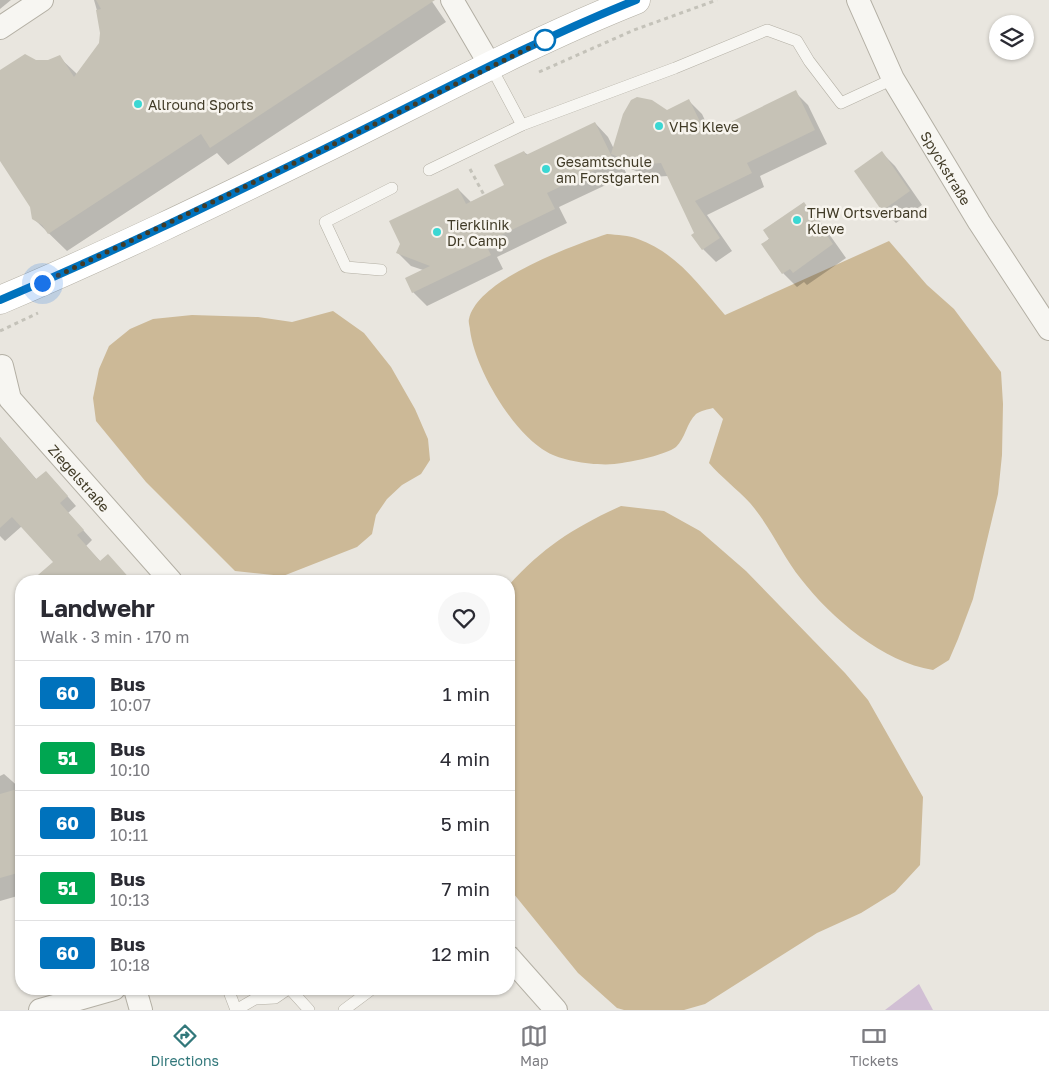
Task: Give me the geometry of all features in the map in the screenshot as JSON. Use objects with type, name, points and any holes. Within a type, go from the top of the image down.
[{"type":"main road","points":[[0,300],[56,277],[322,150],[490,65],[594,17],[636,0]]},
{"type":"street","points":[[0,28],[42,0]]},
{"type":"street","points":[[452,0],[490,65]]},
{"type":"street","name":"Spyckstraße","points":[[858,0],[893,79],[979,222],[1049,329]]},
{"type":"street","name":"Ziegelstraße","points":[[2,366],[10,399],[166,575]]},
{"type":"street","points":[[515,964],[556,1010]]},
{"type":"street","points":[[40,1010],[93,995]]},
{"type":"street","points":[[137,995],[141,1010]]},
{"type":"lane","points":[[429,170],[522,125],[659,74],[767,30],[797,41],[809,61],[841,103],[893,79]]},
{"type":"lane","points":[[490,65],[522,125]]},
{"type":"lane","points":[[381,270],[346,267],[324,222],[392,188]]},
{"type":"lane","points":[[230,995],[236,1010],[254,999],[275,998],[280,995]]},
{"type":"lane","points":[[294,995],[308,1010]]},
{"type":"lane","points":[[344,1010],[364,995]]},
{"type":"path","points":[[463,154],[484,195]]},
{"type":"shaded area","points":[[607,234],[623,235],[652,245],[676,261],[725,315],[889,241],[927,285],[954,309],[1001,372],[1003,404],[1002,455],[998,494],[973,599],[949,660],[933,670],[896,658],[860,636],[827,609],[794,570],[750,503],[709,463],[723,419],[713,408],[702,411],[693,417],[682,440],[671,450],[634,461],[614,464],[583,463],[554,456],[534,443],[521,430],[498,398],[479,363],[473,346],[469,320],[476,304],[489,291],[528,266]]},
{"type":"shaded area","points":[[333,311],[364,333],[391,367],[415,409],[428,439],[430,460],[421,474],[402,485],[387,499],[376,515],[372,534],[357,547],[286,575],[235,571],[146,482],[96,421],[93,398],[99,369],[109,346],[130,329],[153,319],[192,315],[258,317],[292,322]]},
{"type":"shaded area","points":[[621,506],[664,511],[700,531],[746,571],[845,673],[868,700],[923,797],[920,865],[895,892],[861,913],[817,933],[705,1004],[684,1010],[624,1010],[617,1008],[578,973],[515,895],[515,579],[547,549],[589,522]]},
{"type":"shaded area","points":[[919,984],[933,1010],[885,1010]]},
{"type":"building","name":"Allround Sports","points":[[96,0],[435,0],[210,148],[201,134],[48,234],[42,225],[32,219],[30,207],[0,161],[0,70],[25,54],[36,60],[48,60],[60,55],[74,77],[99,43],[100,33],[96,10],[101,9]]},
{"type":"building","name":"Gesamtschule am Forstgarten","points":[[796,90],[815,130],[747,163],[752,173],[695,201],[720,238],[702,250],[691,235],[694,233],[661,163],[637,165],[611,154],[623,114],[631,100],[637,97],[652,100],[667,110],[689,99],[706,134]]},
{"type":"building","points":[[595,122],[614,161],[547,193],[555,209],[485,243],[491,255],[412,293],[405,278],[430,266],[396,253],[400,244],[389,221],[458,188],[466,204],[504,185],[494,165],[524,151],[526,155]]},
{"type":"building","points":[[882,151],[910,191],[882,211],[854,171]]},
{"type":"building","points":[[804,202],[833,244],[793,273],[790,269],[782,274],[761,244],[769,239],[763,230]]},
{"type":"building","points":[[0,437],[36,479],[46,471],[68,496],[60,503],[84,530],[77,535],[100,561],[108,554],[127,575],[38,575],[53,562],[12,517],[0,528]]},
{"type":"building","points":[[15,790],[15,874],[0,878],[0,794]]},
{"type":"bus line","name":"60","points":[[0,300],[56,277],[322,150],[490,65],[594,17],[636,0]]},
{"type":"place","name":"Allround Sports","points":[[138,104]]},
{"type":"place","name":"VHS Kleve","points":[[659,126]]},
{"type":"place","name":"Gesamtschule am Forstgarten","points":[[546,169]]},
{"type":"place","name":"THW Ortsverband Kleve","points":[[797,220]]},
{"type":"place","name":"Tierklinik Dr. Camp","points":[[437,232]]},
{"type":"route","points":[[42,283],[322,150],[490,65],[545,40]]}]
